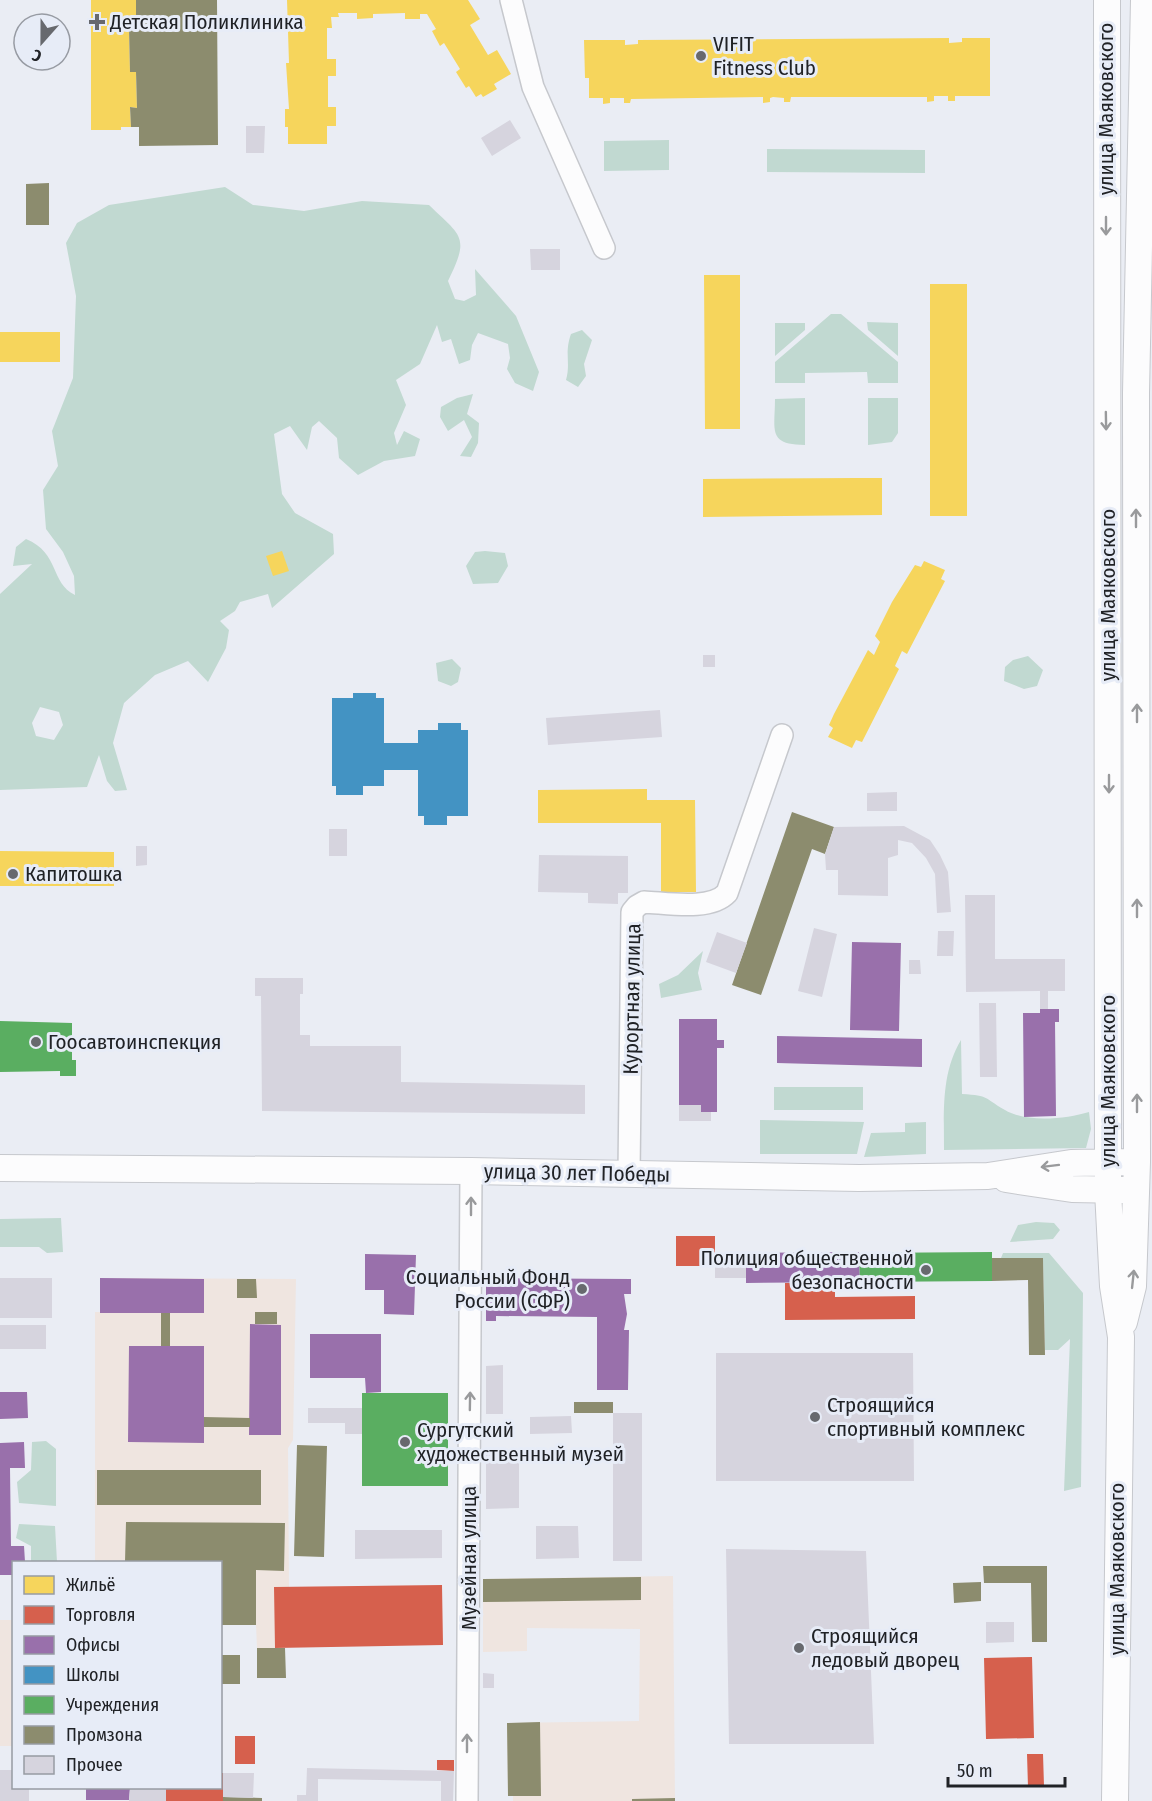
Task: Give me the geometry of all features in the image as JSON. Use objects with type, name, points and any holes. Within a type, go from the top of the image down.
[{"type":"main road","name":"улица Маяковского","points":[[1107,0],[1108,1191],[1113,1286],[1121,1336],[1115,1801]]},
{"type":"main road","name":"улица Маяковского","points":[[1121,1336],[1132,1286],[1144,1189],[1145,1162],[1136,393],[1144,0]]},
{"type":"main road","name":"улица 30 лет Победы","points":[[0,1168],[471,1170],[859,1178],[988,1176],[1071,1163],[1145,1162]]},
{"type":"main road","name":"улица Маяковского","points":[[988,1176],[1072,1190],[1144,1189]]},
{"type":"street","points":[[511,0],[533,87],[604,248]]},
{"type":"street","name":"Курортная улица","points":[[629,1174],[633,912],[644,902],[709,903],[720,900],[727,893],[782,735]]},
{"type":"street","name":"Музейная улица","points":[[467,1801],[471,1170]]},
{"type":"shaded area","points":[[100,1278],[296,1279],[293,1440],[288,1448],[289,1587],[275,1648],[257,1648],[256,1625],[222,1625],[222,1561],[95,1561],[95,1312],[100,1312]]},
{"type":"shaded area","points":[[673,1576],[675,1801],[513,1801],[513,1796],[508,1796],[507,1723],[639,1721],[640,1629],[527,1628],[527,1651],[483,1652],[483,1579]]},
{"type":"shaded area","points":[[0,1620],[12,1620],[12,1746],[0,1746]]},
{"type":"green space","points":[[669,140],[669,170],[604,171],[604,141]]},
{"type":"green space","points":[[767,149],[925,150],[925,173],[767,172]]},
{"type":"green space","points":[[225,187],[253,205],[304,211],[362,201],[429,205],[449,224],[459,238],[459,255],[448,281],[455,299],[464,301],[476,295],[475,269],[516,316],[539,372],[533,391],[515,383],[507,369],[510,358],[508,344],[478,333],[472,345],[470,360],[459,364],[451,339],[442,342],[437,325],[420,364],[396,380],[406,405],[394,433],[397,445],[404,431],[420,439],[415,456],[384,461],[358,475],[339,458],[337,438],[319,421],[312,427],[307,450],[290,426],[274,434],[282,494],[295,513],[333,534],[334,554],[272,608],[268,594],[240,602],[235,611],[220,621],[229,630],[226,648],[208,682],[188,661],[155,675],[124,703],[113,743],[127,790],[115,791],[107,781],[99,755],[87,787],[0,790],[0,594],[32,564],[13,566],[16,547],[26,539],[37,545],[50,560],[67,590],[75,595],[74,576],[63,552],[46,529],[43,490],[58,466],[52,431],[73,378],[76,296],[66,243],[77,223],[109,205]],"holes":[[[40,707],[59,712],[63,725],[54,740],[36,736],[32,723]]]},
{"type":"green space","points":[[831,314],[841,314],[898,362],[898,383],[868,383],[867,372],[805,373],[805,383],[775,383],[775,362]]},
{"type":"green space","points":[[867,322],[898,323],[898,356],[868,330]]},
{"type":"green space","points":[[775,323],[805,323],[805,330],[775,356]]},
{"type":"green space","points":[[582,330],[592,340],[584,364],[586,376],[578,387],[566,380],[568,347],[571,334]]},
{"type":"green space","points":[[473,394],[467,414],[479,423],[478,443],[471,457],[460,456],[472,437],[464,420],[448,431],[440,417],[441,407],[457,398]]},
{"type":"green space","points":[[805,398],[805,445],[784,442],[779,439],[774,427],[775,399]]},
{"type":"green space","points":[[868,398],[898,398],[898,433],[892,442],[868,445]]},
{"type":"green space","points":[[475,552],[505,553],[508,566],[498,583],[473,584],[466,566]]},
{"type":"green space","points":[[1028,656],[1043,670],[1037,686],[1024,689],[1004,681],[1005,667],[1013,660]]},
{"type":"green space","points":[[452,659],[461,668],[458,682],[451,686],[438,681],[436,663]]},
{"type":"green space","points":[[703,951],[698,973],[702,990],[661,998],[659,984],[678,975]]},
{"type":"green space","points":[[961,1040],[962,1094],[982,1097],[1005,1110],[1024,1117],[1058,1118],[1089,1112],[1091,1129],[1086,1148],[944,1150],[944,1107],[947,1079]]},
{"type":"green space","points":[[774,1087],[863,1087],[863,1110],[774,1110]]},
{"type":"green space","points":[[760,1120],[864,1122],[857,1154],[760,1154]]},
{"type":"green space","points":[[926,1122],[926,1154],[864,1157],[871,1133],[905,1132],[905,1123]]},
{"type":"green space","points":[[61,1218],[63,1252],[47,1253],[39,1247],[0,1247],[0,1219]]},
{"type":"green space","points":[[1036,1222],[1054,1223],[1060,1230],[1053,1239],[1010,1242],[1018,1225]]},
{"type":"green space","points":[[1003,1253],[1049,1253],[1083,1293],[1081,1487],[1064,1491],[1070,1339],[1058,1350],[1045,1350],[1043,1258],[1001,1258]]},
{"type":"green space","points":[[46,1441],[56,1449],[56,1506],[19,1503],[17,1482],[31,1470],[32,1442]]},
{"type":"green space","points":[[19,1524],[55,1526],[57,1561],[31,1561],[31,1546],[16,1538]]},
{"type":"building: Жильё","points":[[91,0],[136,0],[136,29],[129,29],[130,72],[136,72],[137,108],[130,107],[131,127],[121,127],[121,130],[91,130]]},
{"type":"building: Жильё","points":[[287,0],[468,0],[480,19],[470,25],[488,55],[497,50],[511,74],[494,84],[497,89],[483,97],[481,94],[476,97],[469,86],[466,88],[456,72],[460,69],[444,43],[440,46],[432,31],[436,29],[427,14],[420,14],[420,19],[405,19],[405,13],[373,14],[373,18],[357,19],[357,13],[338,13],[339,17],[331,17],[332,28],[327,28],[327,59],[336,59],[336,76],[328,76],[328,107],[336,107],[336,126],[327,126],[327,144],[288,144],[288,127],[285,127],[285,109],[289,109],[286,63],[289,63]]},
{"type":"building: Жильё","points":[[949,38],[949,43],[962,42],[962,38],[990,38],[990,96],[955,96],[955,101],[948,101],[948,96],[934,96],[934,101],[927,102],[927,97],[791,97],[790,102],[784,102],[784,98],[773,97],[770,98],[770,102],[763,103],[763,97],[631,99],[630,103],[624,103],[624,98],[610,98],[610,103],[603,104],[603,98],[589,98],[589,78],[585,78],[584,40],[625,40],[625,45],[638,44],[638,40]]},
{"type":"building: Жильё","points":[[704,275],[740,275],[740,429],[705,429]]},
{"type":"building: Жильё","points":[[930,284],[967,284],[967,516],[930,516]]},
{"type":"building: Жильё","points":[[0,332],[60,332],[60,362],[0,362]]},
{"type":"building: Жильё","points":[[882,478],[882,515],[703,517],[703,479]]},
{"type":"building: Жильё","points":[[282,551],[289,571],[273,576],[266,556]]},
{"type":"building: Жильё","points":[[924,561],[945,570],[941,579],[945,581],[907,654],[902,651],[895,666],[899,669],[862,742],[856,740],[852,748],[828,737],[833,728],[829,725],[834,714],[868,650],[874,655],[880,642],[875,636],[892,602],[915,565],[921,567]]},
{"type":"building: Жильё","points":[[647,789],[647,800],[695,800],[696,892],[661,892],[661,823],[538,823],[538,790]]},
{"type":"building: Жильё","points":[[0,851],[114,852],[114,886],[0,886]]},
{"type":"building: Торговля","points":[[676,1236],[715,1236],[715,1266],[676,1266]]},
{"type":"building: Торговля","points":[[835,1282],[835,1297],[915,1296],[915,1319],[785,1320],[785,1283]]},
{"type":"building: Торговля","points":[[442,1585],[443,1645],[275,1648],[274,1587]]},
{"type":"building: Торговля","points":[[1032,1657],[1034,1738],[986,1739],[984,1658]]},
{"type":"building: Торговля","points":[[235,1736],[255,1736],[255,1764],[235,1764]]},
{"type":"building: Торговля","points":[[1027,1754],[1043,1754],[1044,1786],[1028,1787]]},
{"type":"building: Торговля","points":[[437,1760],[454,1760],[454,1771],[437,1770]]},
{"type":"building: Торговля","points":[[223,1773],[223,1801],[166,1801],[166,1789],[222,1789]]},
{"type":"building: Офисы","points":[[852,942],[901,943],[899,1031],[850,1030]]},
{"type":"building: Офисы","points":[[1040,1009],[1059,1009],[1059,1022],[1055,1022],[1056,1116],[1024,1117],[1023,1013],[1040,1013]]},
{"type":"building: Офисы","points":[[679,1019],[717,1019],[717,1040],[724,1040],[724,1048],[717,1048],[717,1112],[701,1112],[701,1105],[679,1105]]},
{"type":"building: Офисы","points":[[777,1036],[922,1039],[922,1067],[777,1063]]},
{"type":"building: Офисы","points":[[859,1252],[860,1282],[746,1283],[746,1253]]},
{"type":"building: Офисы","points":[[365,1254],[416,1255],[414,1315],[384,1314],[384,1290],[365,1290]]},
{"type":"building: Офисы","points":[[100,1278],[204,1279],[204,1313],[100,1313]]},
{"type":"building: Офисы","points":[[486,1278],[631,1279],[631,1294],[624,1294],[627,1314],[624,1330],[629,1330],[628,1390],[597,1390],[597,1317],[496,1316],[496,1321],[486,1321]]},
{"type":"building: Офисы","points":[[250,1324],[281,1325],[281,1435],[249,1435]]},
{"type":"building: Офисы","points":[[310,1334],[381,1334],[381,1392],[366,1393],[365,1378],[310,1378]]},
{"type":"building: Офисы","points":[[129,1346],[204,1346],[204,1443],[128,1442]]},
{"type":"building: Офисы","points":[[0,1392],[27,1392],[28,1418],[0,1419]]},
{"type":"building: Офисы","points":[[24,1442],[25,1468],[10,1468],[11,1546],[24,1546],[25,1561],[12,1561],[12,1575],[0,1575],[0,1443]]},
{"type":"building: Офисы","points":[[86,1789],[130,1789],[129,1800],[86,1800]]},
{"type":"building: Школы","points":[[353,693],[376,693],[376,698],[384,698],[384,743],[418,743],[418,730],[438,730],[438,723],[461,723],[461,730],[468,730],[468,816],[447,816],[447,825],[424,825],[424,816],[418,816],[418,770],[384,770],[384,786],[363,786],[363,795],[336,795],[336,786],[332,786],[332,698],[353,698]]},
{"type":"building: Учреждения","name":"Гоосавтоинспекция","points":[[0,1021],[72,1023],[72,1060],[76,1060],[76,1076],[60,1076],[60,1071],[0,1072]]},
{"type":"building: Учреждения","name":"Полиция общественной безопасности","points":[[992,1252],[992,1281],[860,1282],[859,1253]]},
{"type":"building: Учреждения","name":"Сургутский художественный музей","points":[[362,1393],[448,1393],[448,1486],[362,1486]]},
{"type":"building: Промзона","points":[[136,0],[217,0],[218,145],[139,146],[139,127],[131,127],[130,107],[137,108],[136,72],[130,72],[129,29],[136,29]]},
{"type":"building: Промзона","points":[[49,183],[49,225],[26,225],[26,184]]},
{"type":"building: Промзона","points":[[792,812],[834,827],[825,854],[812,849],[761,995],[732,985]]},
{"type":"building: Промзона","points":[[992,1258],[1043,1258],[1045,1355],[1029,1355],[1028,1280],[992,1281]]},
{"type":"building: Промзона","points":[[237,1279],[256,1279],[257,1298],[237,1298]]},
{"type":"building: Промзона","points":[[255,1312],[277,1312],[277,1324],[255,1324]]},
{"type":"building: Промзона","points":[[161,1313],[170,1313],[170,1346],[161,1346]]},
{"type":"building: Промзона","points":[[574,1402],[613,1402],[613,1413],[574,1413]]},
{"type":"building: Промзона","points":[[204,1417],[250,1418],[250,1427],[204,1427]]},
{"type":"building: Промзона","points":[[297,1445],[327,1446],[324,1557],[294,1556]]},
{"type":"building: Промзона","points":[[97,1470],[261,1470],[261,1505],[97,1505]]},
{"type":"building: Промзона","points":[[126,1522],[285,1523],[284,1571],[256,1570],[256,1625],[222,1625],[222,1561],[125,1561]]},
{"type":"building: Промзона","points":[[983,1566],[1047,1566],[1047,1642],[1032,1642],[1031,1583],[984,1583]]},
{"type":"building: Промзона","points":[[641,1577],[641,1600],[483,1602],[483,1579]]},
{"type":"building: Промзона","points":[[981,1582],[981,1601],[954,1603],[953,1583]]},
{"type":"building: Промзона","points":[[257,1648],[285,1648],[286,1678],[257,1678]]},
{"type":"building: Промзона","points":[[222,1655],[240,1655],[240,1684],[222,1684]]},
{"type":"building: Промзона","points":[[540,1722],[541,1796],[508,1796],[507,1723]]},
{"type":"building: Промзона","points":[[223,1797],[262,1798],[262,1801],[223,1801]]},
{"type":"building: Промзона","points":[[675,1798],[675,1801],[632,1801],[632,1799]]},
{"type":"building: Прочее","points":[[510,120],[521,138],[492,156],[481,138]]},
{"type":"building: Прочее","points":[[246,126],[265,126],[264,153],[246,153]]},
{"type":"building: Прочее","points":[[530,249],[560,249],[560,270],[531,270]]},
{"type":"building: Прочее","points":[[703,655],[715,655],[715,667],[703,667]]},
{"type":"building: Прочее","points":[[660,710],[662,737],[548,745],[546,718]]},
{"type":"building: Прочее","points":[[897,792],[897,811],[867,811],[867,793]]},
{"type":"building: Прочее","points":[[904,826],[930,840],[940,855],[948,872],[951,912],[937,913],[935,874],[926,858],[912,843],[898,840],[898,855],[888,858],[888,896],[838,895],[838,870],[826,870],[825,854],[834,827]]},
{"type":"building: Прочее","points":[[329,829],[347,829],[347,856],[329,856]]},
{"type":"building: Прочее","points":[[136,846],[147,846],[147,865],[136,866]]},
{"type":"building: Прочее","points":[[539,855],[628,856],[628,893],[618,893],[618,904],[588,903],[588,893],[538,892]]},
{"type":"building: Прочее","points":[[965,895],[995,895],[995,959],[1065,959],[1065,991],[1048,991],[1048,1009],[1040,1009],[1040,991],[966,992]]},
{"type":"building: Прочее","points":[[814,928],[837,934],[822,997],[798,991]]},
{"type":"building: Прочее","points":[[938,931],[954,931],[953,956],[937,956]]},
{"type":"building: Прочее","points":[[717,932],[747,943],[736,973],[706,962]]},
{"type":"building: Прочее","points":[[909,960],[920,960],[921,974],[909,974]]},
{"type":"building: Прочее","points":[[255,978],[303,978],[303,994],[300,994],[300,1035],[310,1035],[310,1046],[401,1046],[401,1082],[585,1085],[585,1114],[262,1111],[261,996],[255,996]]},
{"type":"building: Прочее","points":[[979,1003],[996,1003],[997,1077],[980,1077]]},
{"type":"building: Прочее","points":[[679,1105],[701,1105],[701,1112],[711,1112],[711,1121],[679,1121]]},
{"type":"building: Прочее","points":[[715,1253],[746,1253],[746,1278],[715,1278]]},
{"type":"building: Прочее","points":[[0,1278],[52,1278],[52,1318],[0,1318]]},
{"type":"building: Прочее","points":[[0,1325],[46,1325],[46,1349],[0,1349]]},
{"type":"building: Прочее","name":"Строящийся спортивный комплекс","points":[[716,1353],[913,1353],[914,1481],[716,1481]]},
{"type":"building: Прочее","points":[[503,1365],[503,1414],[486,1414],[486,1366]]},
{"type":"building: Прочее","points":[[308,1408],[362,1408],[362,1434],[345,1434],[345,1423],[308,1423]]},
{"type":"building: Прочее","points":[[613,1413],[642,1413],[642,1561],[613,1561]]},
{"type":"building: Прочее","points":[[571,1416],[572,1433],[530,1434],[530,1417]]},
{"type":"building: Прочее","points":[[486,1451],[519,1451],[519,1508],[486,1509]]},
{"type":"building: Прочее","points":[[536,1526],[578,1526],[579,1558],[536,1559]]},
{"type":"building: Прочее","points":[[355,1530],[442,1530],[442,1558],[355,1559]]},
{"type":"building: Прочее","name":"Строящийся ледовый дворец","points":[[726,1549],[866,1551],[874,1744],[729,1744]]},
{"type":"building: Прочее","points":[[986,1622],[1014,1622],[1014,1642],[986,1643]]},
{"type":"building: Прочее","points":[[483,1673],[494,1674],[494,1688],[483,1688]]},
{"type":"building: Прочее","points":[[307,1768],[454,1771],[453,1801],[441,1801],[441,1781],[318,1779],[318,1801],[297,1801],[297,1795],[306,1795]]},
{"type":"building: Прочее","points":[[0,1770],[12,1770],[12,1789],[29,1789],[29,1801],[0,1801]]},
{"type":"building: Прочее","points":[[223,1773],[254,1773],[253,1798],[223,1797]]},
{"type":"building: Прочее","points":[[130,1789],[166,1789],[166,1801],[129,1801]]},
{"type":"place","name":"Детская Поликлиника","points":[[97,22]]},
{"type":"place","name":"VIFIT Fitness Club","points":[[701,56]]},
{"type":"place","name":"Капитошка","points":[[13,874]]},
{"type":"place","name":"Гоосавтоинспекция","points":[[36,1042]]},
{"type":"place","name":"Полиция общественной безопасности","points":[[926,1270]]},
{"type":"place","name":"Социальный Фонд России (СФР)","points":[[582,1289]]},
{"type":"place","name":"Строящийся спортивный комплекс","points":[[815,1417]]},
{"type":"place","name":"Сургутский художественный музей","points":[[405,1442]]},
{"type":"place","name":"Строящийся ледовый дворец","points":[[799,1648]]}]
